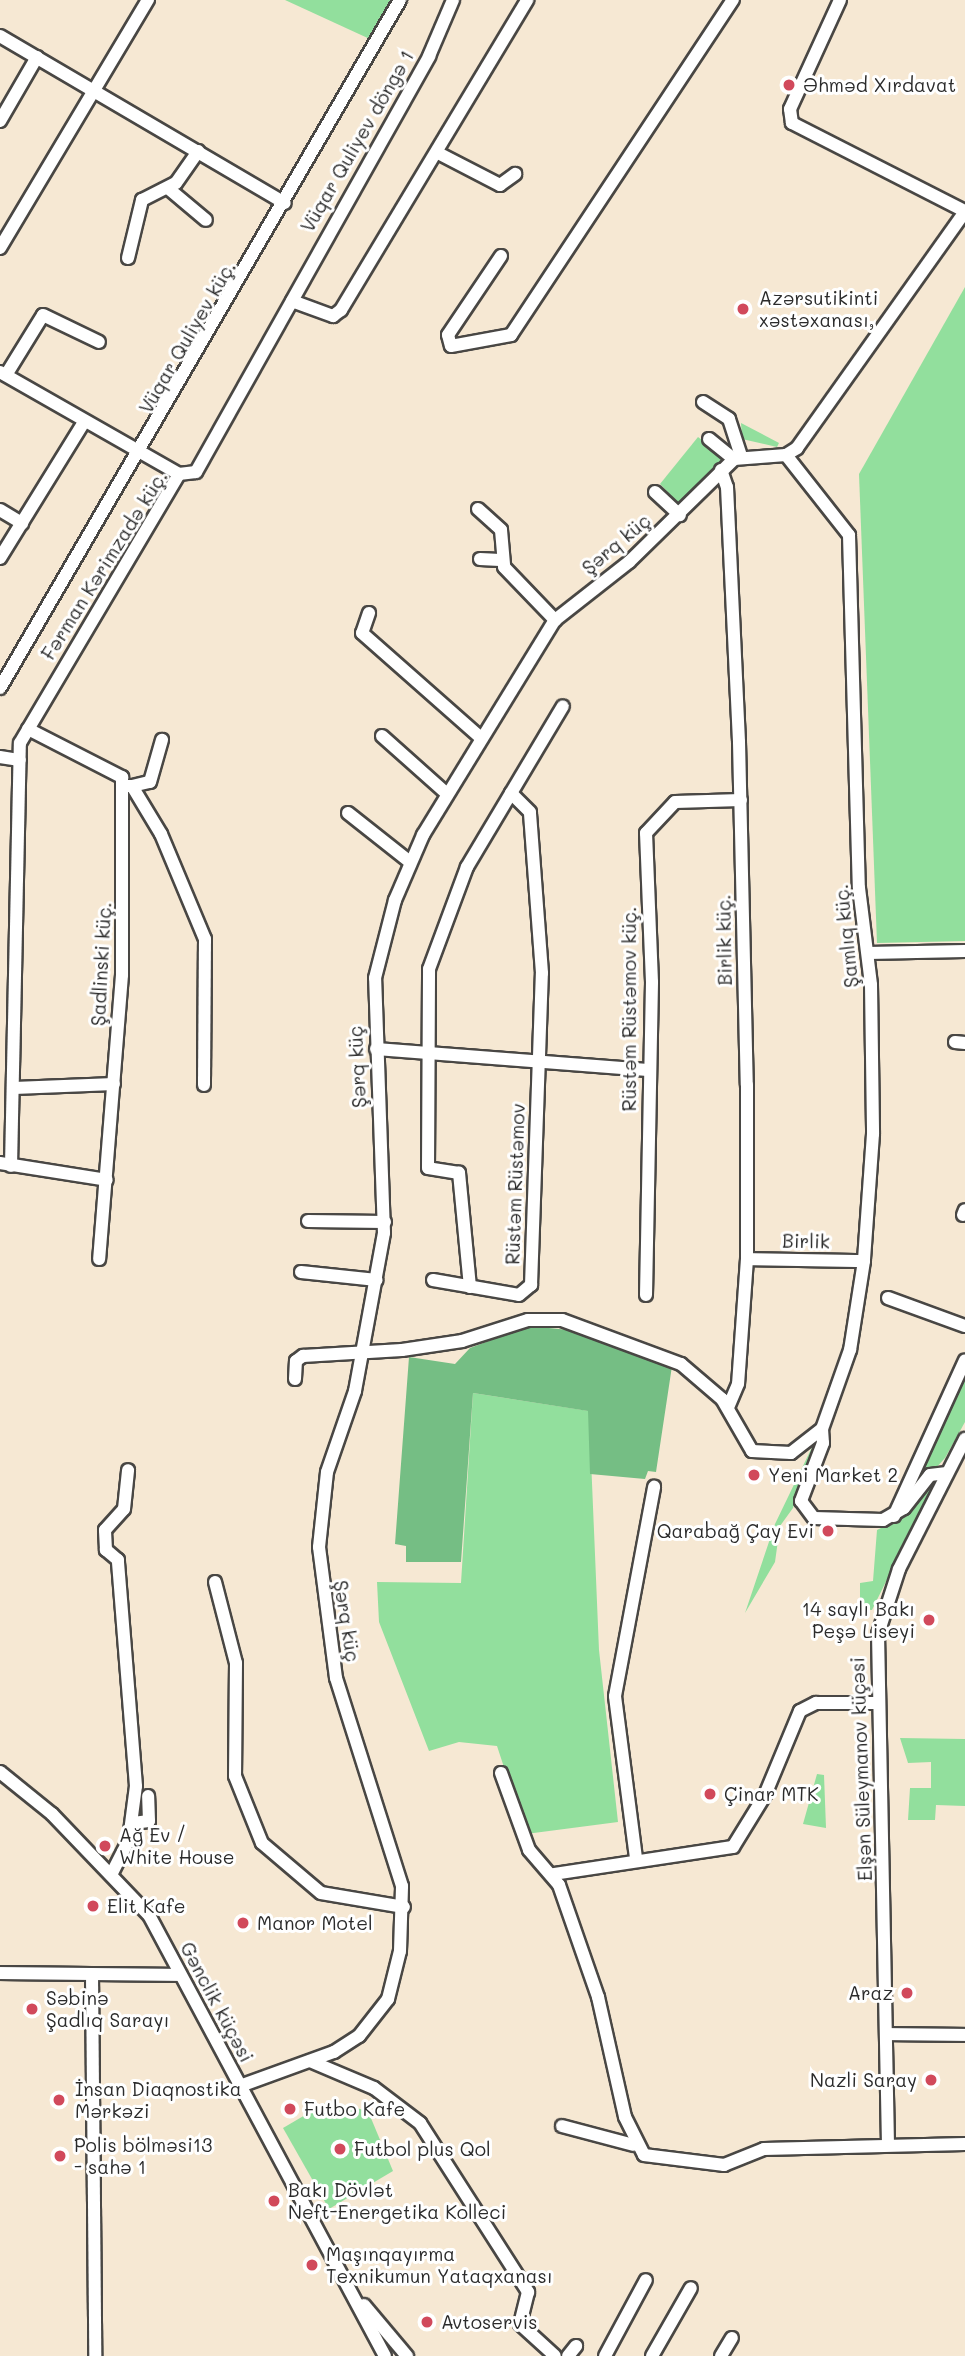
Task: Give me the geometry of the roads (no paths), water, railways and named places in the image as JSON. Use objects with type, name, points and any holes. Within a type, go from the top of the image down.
[{"type":"street","points":[[0,248],[148,0]]},
{"type":"street","name":"Vüqar Quliyev küç.","points":[[0,688],[141,455],[400,0]]},
{"type":"street","name":"Vüqar Quliyev döngə 1","points":[[292,301],[429,56],[453,0]]},
{"type":"street","points":[[292,301],[338,313],[438,153],[527,0]]},
{"type":"street","points":[[501,256],[448,335],[451,346],[511,335],[733,0]]},
{"type":"street","points":[[709,439],[738,457],[786,455],[816,425],[965,211],[792,123],[790,109],[840,0]]},
{"type":"street","points":[[0,36],[285,203]]},
{"type":"street","points":[[1,119],[37,57]]},
{"type":"street","points":[[169,189],[198,151]]},
{"type":"street","points":[[438,153],[500,185],[515,174]]},
{"type":"street","points":[[128,258],[142,200],[152,190],[169,189],[206,220]]},
{"type":"street","name":"Fərman Kərimzadə küç.","points":[[6,1164],[14,1088],[20,760],[28,729],[179,474],[196,472],[292,301]]},
{"type":"street","points":[[99,342],[44,315],[3,373],[141,455],[179,474]]},
{"type":"street","points":[[703,402],[729,419],[738,457]]},
{"type":"street","points":[[0,558],[84,422]]},
{"type":"street","name":"Şamlıq küç.","points":[[786,455],[849,535],[859,888],[868,953],[873,1134],[864,1261],[850,1350],[822,1429],[823,1443],[801,1501],[806,1514],[859,1522],[894,1516]]},
{"type":"street","name":"Şərq küç","points":[[240,2086],[310,2061],[359,2036],[388,1999],[404,1907],[336,1678],[320,1575],[327,1472],[362,1353],[377,1280],[385,1222],[375,978],[410,862],[447,794],[555,620],[680,516],[721,470],[738,457]]},
{"type":"street","name":"Birlik küç.","points":[[721,470],[727,487],[741,800],[747,1259],[738,1384],[727,1408]]},
{"type":"street","points":[[655,492],[680,516]]},
{"type":"street","points":[[478,509],[501,530],[500,560],[555,620]]},
{"type":"street","points":[[0,510],[22,523]]},
{"type":"street","points":[[480,559],[500,560]]},
{"type":"street","points":[[369,613],[362,633],[481,738]]},
{"type":"street","points":[[470,1287],[459,1173],[428,1168],[429,969],[467,867],[563,706]]},
{"type":"street","points":[[28,729],[118,772],[161,834],[205,939],[204,1085]]},
{"type":"street","points":[[382,736],[447,794]]},
{"type":"street","points":[[127,786],[150,782],[162,740]]},
{"type":"street","points":[[0,757],[20,760]]},
{"type":"street","name":"Şadlinski küç.","points":[[99,1258],[114,1084],[125,883],[127,786]]},
{"type":"street","name":"Rüstəm Rüstəmov","points":[[433,1280],[519,1295],[531,1285],[542,973],[530,812],[510,793]]},
{"type":"street","name":"Rüstəm Rüstəmov küç.","points":[[646,1295],[646,834],[676,802],[741,800]]},
{"type":"street","points":[[348,813],[410,862]]},
{"type":"street","points":[[868,953],[965,951]]},
{"type":"street","points":[[376,1049],[648,1070]]},
{"type":"street","points":[[14,1088],[114,1084]]},
{"type":"street","points":[[6,1164],[107,1180]]},
{"type":"street","points":[[308,1220],[385,1222]]},
{"type":"street","name":"Birlik","points":[[747,1259],[864,1261]]},
{"type":"street","points":[[301,1272],[377,1280]]},
{"type":"street","points":[[888,1298],[965,1326]]},
{"type":"street","points":[[295,1379],[296,1361],[303,1356],[362,1353],[462,1341],[538,1319],[562,1320],[681,1364],[727,1408],[739,1438],[759,1454],[791,1453],[822,1429]]},
{"type":"street","points":[[894,1516],[965,1360]]},
{"type":"street","name":"Elşən Süleymanov küçəsi","points":[[888,2146],[876,1703],[878,1634],[888,1597],[965,1439]]},
{"type":"street","points":[[112,1874],[133,1823],[134,1735],[118,1560],[106,1550],[105,1530],[124,1508],[128,1470]]},
{"type":"street","points":[[894,1516],[930,1475],[947,1473]]},
{"type":"street","points":[[636,1858],[615,1696],[654,1487]]},
{"type":"street","points":[[215,1582],[236,1663],[235,1776],[262,1843],[321,1893],[404,1907]]},
{"type":"street","points":[[554,1874],[636,1858],[733,1847],[765,1795],[800,1711],[816,1703],[876,1703]]},
{"type":"street","name":"Gənclik küçəsi","points":[[0,1772],[112,1874],[149,1915],[351,2289]]},
{"type":"street","points":[[501,1773],[529,1850],[554,1874],[598,1997],[634,2145]]},
{"type":"street","points":[[133,1823],[149,1821],[148,1796]]},
{"type":"street","points":[[0,1973],[180,1975]]},
{"type":"street","points":[[92,1975],[94,2356]]},
{"type":"street","points":[[887,2034],[965,2035]]},
{"type":"street","points":[[310,2061],[388,2096],[420,2123],[528,2292],[520,2324],[555,2356]]},
{"type":"street","points":[[562,2126],[634,2145],[658,2161],[718,2165],[764,2149],[965,2144]]},
{"type":"street","points":[[605,2356],[646,2280]]},
{"type":"street","points":[[652,2356],[691,2288]]},
{"type":"street","points":[[351,2289],[385,2356]]},
{"type":"street","points":[[351,2289],[407,2356]]},
{"type":"street","points":[[721,2356],[732,2338]]},
{"type":"place","name":"Əhməd Xırdavat","points":[[789,85]]},
{"type":"place","name":"Azərsutikinti xəstəxanası,","points":[[743,309]]},
{"type":"place","name":"Yeni Market 2","points":[[754,1475]]},
{"type":"place","name":"Qarabağ Çay Evi","points":[[828,1531]]},
{"type":"place","name":"14 saylı Bakı Peşə Liseyi","points":[[929,1620]]},
{"type":"place","name":"Çinar MTK","points":[[710,1794]]},
{"type":"place","name":"Ağ Ev / White House","points":[[105,1846]]},
{"type":"place","name":"Elit Kafe","points":[[93,1906]]},
{"type":"place","name":"Manor Motel","points":[[243,1923]]},
{"type":"place","name":"Araz","points":[[907,1993]]},
{"type":"place","name":"Səbinə Şadlıq Sarayı","points":[[32,2009]]},
{"type":"place","name":"Nazli Saray","points":[[931,2080]]},
{"type":"place","name":"İnsan Diaqnostika Mərkəzi","points":[[59,2100]]},
{"type":"place","name":"Futbo Kafe","points":[[290,2109]]},
{"type":"place","name":"Futbol plus Qol","points":[[340,2149]]},
{"type":"place","name":"Polis bölməsi13 - sahə 1","points":[[60,2156]]},
{"type":"place","name":"Bakı Dövlət Neft-Energetika Kolleci","points":[[274,2201]]},
{"type":"place","name":"Maşınqayırma Texnikumun Yataqxanası","points":[[312,2265]]},
{"type":"place","name":"Avtoservis","points":[[427,2322]]}]
